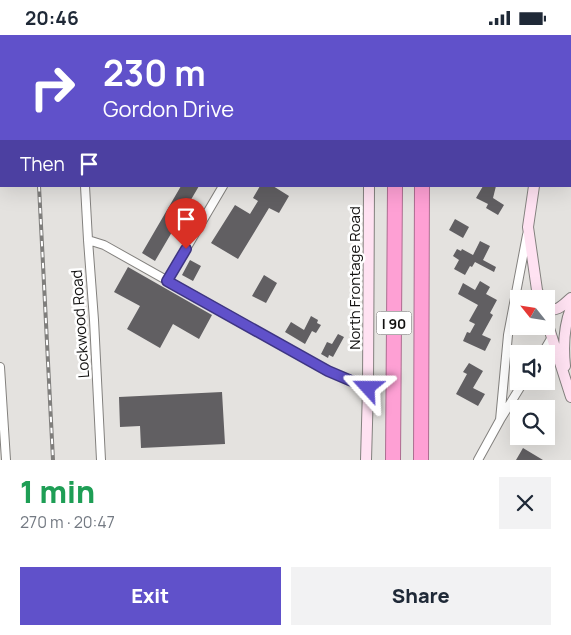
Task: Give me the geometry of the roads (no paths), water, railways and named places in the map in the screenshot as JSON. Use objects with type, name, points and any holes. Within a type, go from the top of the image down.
[{"type":"highway","name":"I 90","points":[[393,460],[395,187]]},
{"type":"highway","name":"I 90","points":[[421,460],[422,187]]},
{"type":"street","name":"Lockwood Road","points":[[85,187],[101,460]]},
{"type":"street","points":[[167,281],[222,187]]},
{"type":"street","name":"North Frontage Road","points":[[366,460],[369,187]]},
{"type":"street","points":[[500,421],[508,335],[534,187]]},
{"type":"street","points":[[528,227],[537,290]]},
{"type":"street","points":[[88,240],[104,245],[328,371],[368,388]]},
{"type":"street","points":[[555,309],[571,298]]},
{"type":"street","points":[[547,345],[571,307]]},
{"type":"street","points":[[570,393],[564,340],[571,307]]},
{"type":"street","points":[[552,337],[570,393]]},
{"type":"street","points":[[0,367],[6,460]]},
{"type":"street","points":[[478,460],[519,390]]},
{"type":"railway","points":[[39,187],[53,460]]}]
